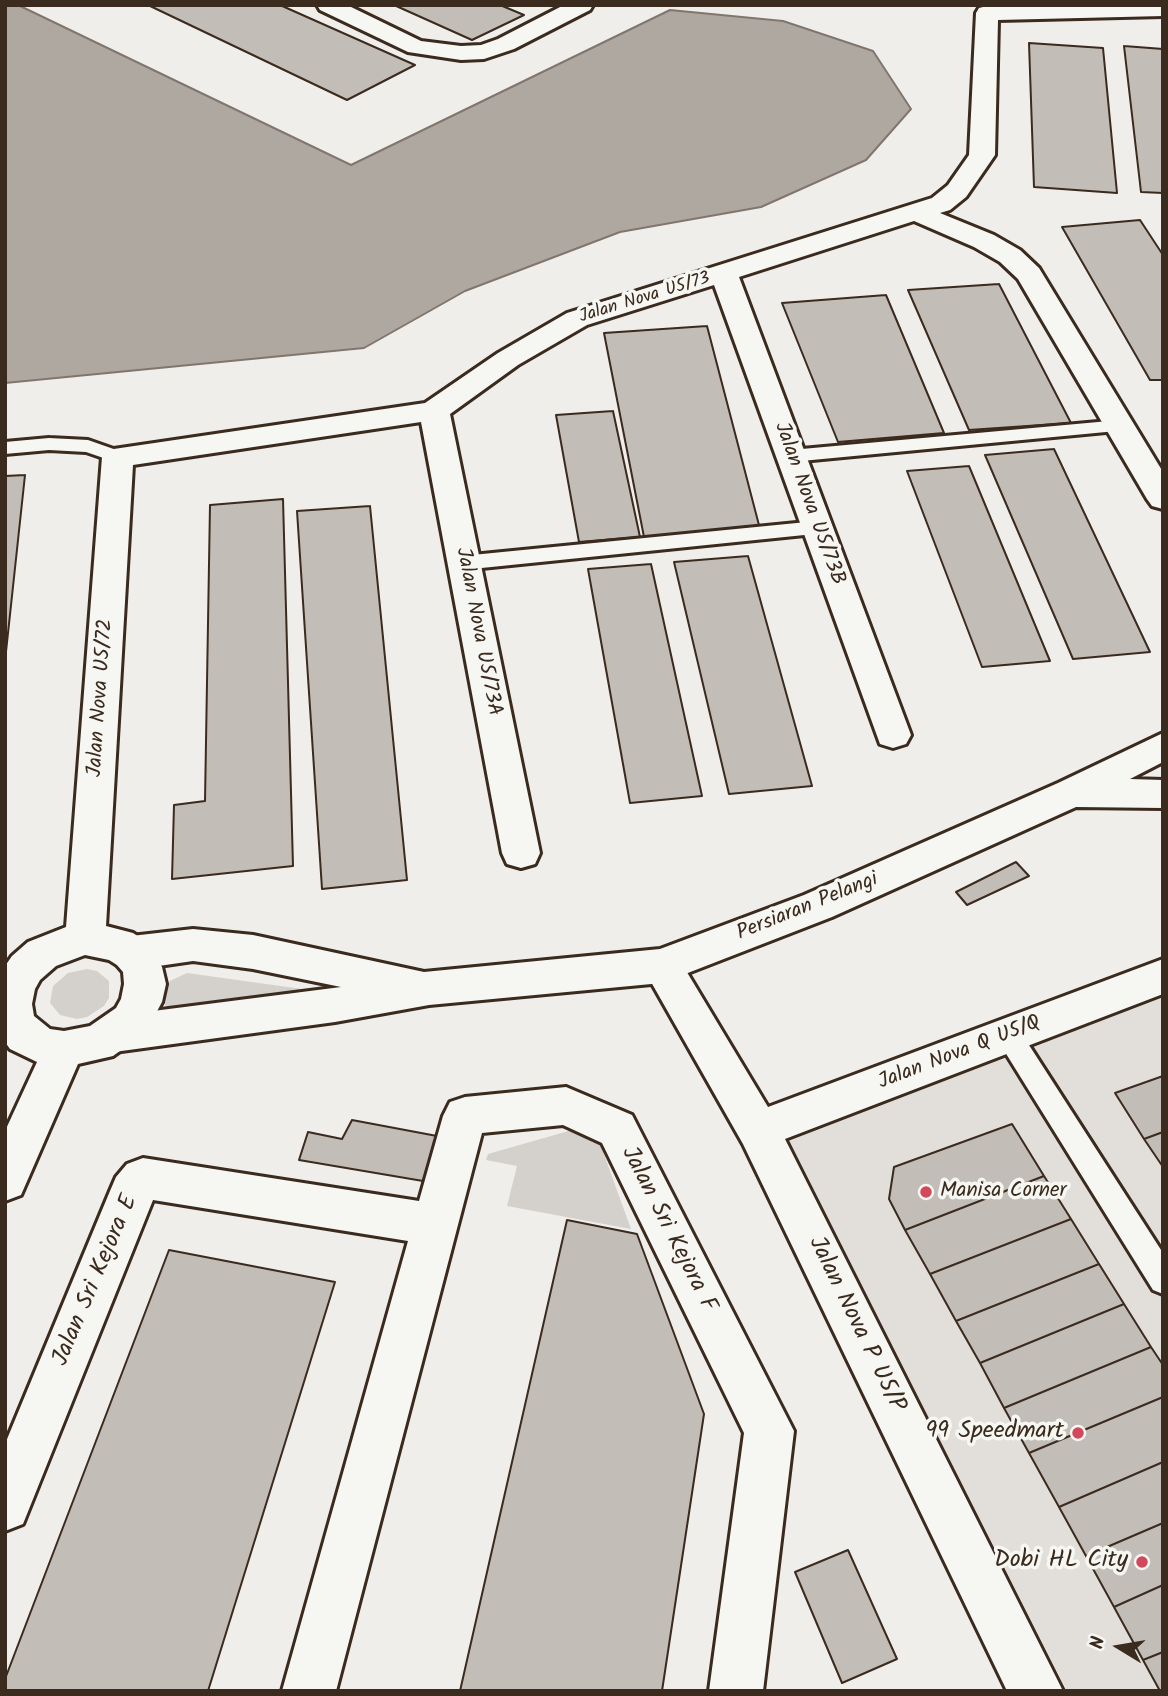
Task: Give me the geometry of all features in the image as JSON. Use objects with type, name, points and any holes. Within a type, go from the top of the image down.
[{"type":"street","points":[[328,5],[416,47],[461,53],[484,52],[506,44],[582,5]]},
{"type":"street","points":[[984,9],[1163,9]]},
{"type":"street","name":"Jalan Nova U5/73","points":[[118,457],[435,411],[508,359],[577,319],[941,204],[957,191],[982,155],[984,9]]},
{"type":"street","points":[[917,213],[984,241],[1010,256],[1029,274],[1163,499]]},
{"type":"street","name":"Jalan Nova U5/73B","points":[[724,274],[893,735]]},
{"type":"street","name":"Jalan Nova U5/73A","points":[[435,411],[522,853]]},
{"type":"street","name":"Jalan Nova U5/72","points":[[85,940],[118,457]]},
{"type":"street","name":"Persiaran Pelangi","points":[[429,988],[662,966],[818,906],[1071,793],[1163,746]]},
{"type":"street","points":[[1071,793],[1163,794]]},
{"type":"street","points":[[85,940],[119,945],[131,953],[142,967],[145,984],[141,1002],[131,1020],[98,1043],[64,1049],[42,1046],[25,1036],[14,1022],[11,1004],[15,985],[34,961],[63,944],[85,940]]},
{"type":"street","points":[[131,953],[193,945],[253,952],[429,988]]},
{"type":"street","name":"Jalan Nova P U5/P","points":[[662,966],[758,1130],[1036,1691]]},
{"type":"street","name":"Jalan Nova Q U5/Q","points":[[758,1130],[1163,976]]},
{"type":"street","points":[[114,1034],[335,1005],[429,988]]},
{"type":"street","points":[[5,1181],[64,1049]]},
{"type":"street","name":"Jalan Sri Kejora F","points":[[309,1691],[465,1116],[566,1106],[617,1129],[769,1431],[736,1691]]},
{"type":"street","name":"Jalan Sri Kejora E","points":[[5,1506],[132,1191],[143,1178],[436,1225]]},
{"type":"lane","points":[[791,456],[1120,426]]},
{"type":"lane","points":[[5,447],[49,444],[88,446],[118,457]]},
{"type":"lane","points":[[463,563],[817,528]]},
{"type":"lane","points":[[1009,1036],[1163,1280]]},
{"type":"shaded area","points":[[5,5],[18,5],[351,165],[670,10],[783,21],[873,51],[911,109],[866,160],[761,207],[620,232],[465,291],[364,348],[5,383]]},
{"type":"shaded area","points":[[87,969],[97,971],[109,981],[109,998],[104,1006],[87,1017],[77,1019],[60,1015],[50,1003],[53,986],[68,973]]},
{"type":"shaded area","points":[[187,973],[338,994],[173,1013],[165,1005],[163,995],[170,981]]},
{"type":"shaded area","points":[[1163,997],[1163,1691],[1067,1691],[787,1138]]},
{"type":"shaded area","points":[[593,1124],[631,1229],[507,1206],[517,1166],[486,1160],[488,1154]]},
{"type":"building","points":[[148,5],[280,5],[415,65],[347,100]]},
{"type":"building","points":[[394,5],[500,5],[524,15],[472,40]]},
{"type":"building","points":[[1029,43],[1103,48],[1117,193],[1034,187]]},
{"type":"building","points":[[1124,46],[1163,49],[1163,193],[1141,192]]},
{"type":"building","points":[[1140,220],[1163,255],[1163,380],[1150,380],[1062,227]]},
{"type":"building","points":[[999,284],[1071,423],[969,430],[908,290]]},
{"type":"building","points":[[886,295],[944,433],[838,442],[782,303]]},
{"type":"building","points":[[707,326],[760,529],[644,537],[604,333]]},
{"type":"building","points":[[613,411],[640,537],[579,542],[556,415]]},
{"type":"building","points":[[1054,449],[1150,652],[1073,659],[985,455]]},
{"type":"building","points":[[969,466],[1050,661],[982,667],[907,471]]},
{"type":"building","points":[[25,475],[5,661],[5,476]]},
{"type":"building","points":[[283,499],[293,866],[172,879],[174,805],[205,801],[210,505]]},
{"type":"building","points":[[370,506],[407,880],[322,889],[297,511]]},
{"type":"building","points":[[748,556],[812,786],[729,794],[674,562]]},
{"type":"building","points":[[651,564],[702,796],[630,803],[588,569]]},
{"type":"building","points":[[1016,862],[1029,876],[967,905],[956,892]]},
{"type":"building","points":[[1163,1076],[1163,1132],[1144,1139],[1115,1093]]},
{"type":"building","points":[[352,1120],[437,1136],[423,1181],[299,1160],[308,1132],[342,1139]]},
{"type":"building","points":[[1012,1124],[1044,1176],[905,1230],[889,1199],[894,1167]]},
{"type":"building","points":[[1163,1132],[1163,1167],[1144,1139]]},
{"type":"building","points":[[1044,1176],[1071,1219],[930,1274],[905,1230]]},
{"type":"building","points":[[1071,1219],[1099,1264],[956,1321],[930,1274]]},
{"type":"building","points":[[567,1220],[637,1234],[704,1414],[662,1691],[460,1691]]},
{"type":"building","points":[[169,1250],[335,1282],[208,1691],[5,1691],[5,1679]]},
{"type":"building","points":[[1099,1264],[1124,1304],[980,1363],[956,1321]]},
{"type":"building","points":[[1124,1304],[1151,1347],[1004,1408],[980,1363]]},
{"type":"building","points":[[1151,1347],[1163,1365],[1163,1397],[1029,1453],[1004,1408]]},
{"type":"building","points":[[1163,1397],[1163,1462],[1059,1507],[1029,1453]]},
{"type":"building","points":[[1163,1462],[1163,1523],[1086,1556],[1059,1507]]},
{"type":"building","points":[[1163,1523],[1163,1585],[1114,1607],[1086,1556]]},
{"type":"building","points":[[848,1550],[897,1659],[842,1683],[795,1572]]},
{"type":"building","points":[[1163,1585],[1163,1652],[1143,1660],[1114,1607]]},
{"type":"building","points":[[1163,1652],[1163,1691],[1160,1691],[1143,1660]]},
{"type":"place","name":"Manisa Corner","points":[[926,1192]]},
{"type":"place","name":"99 Speedmart","points":[[1078,1433]]},
{"type":"place","name":"Dobi HL City","points":[[1142,1562]]}]
